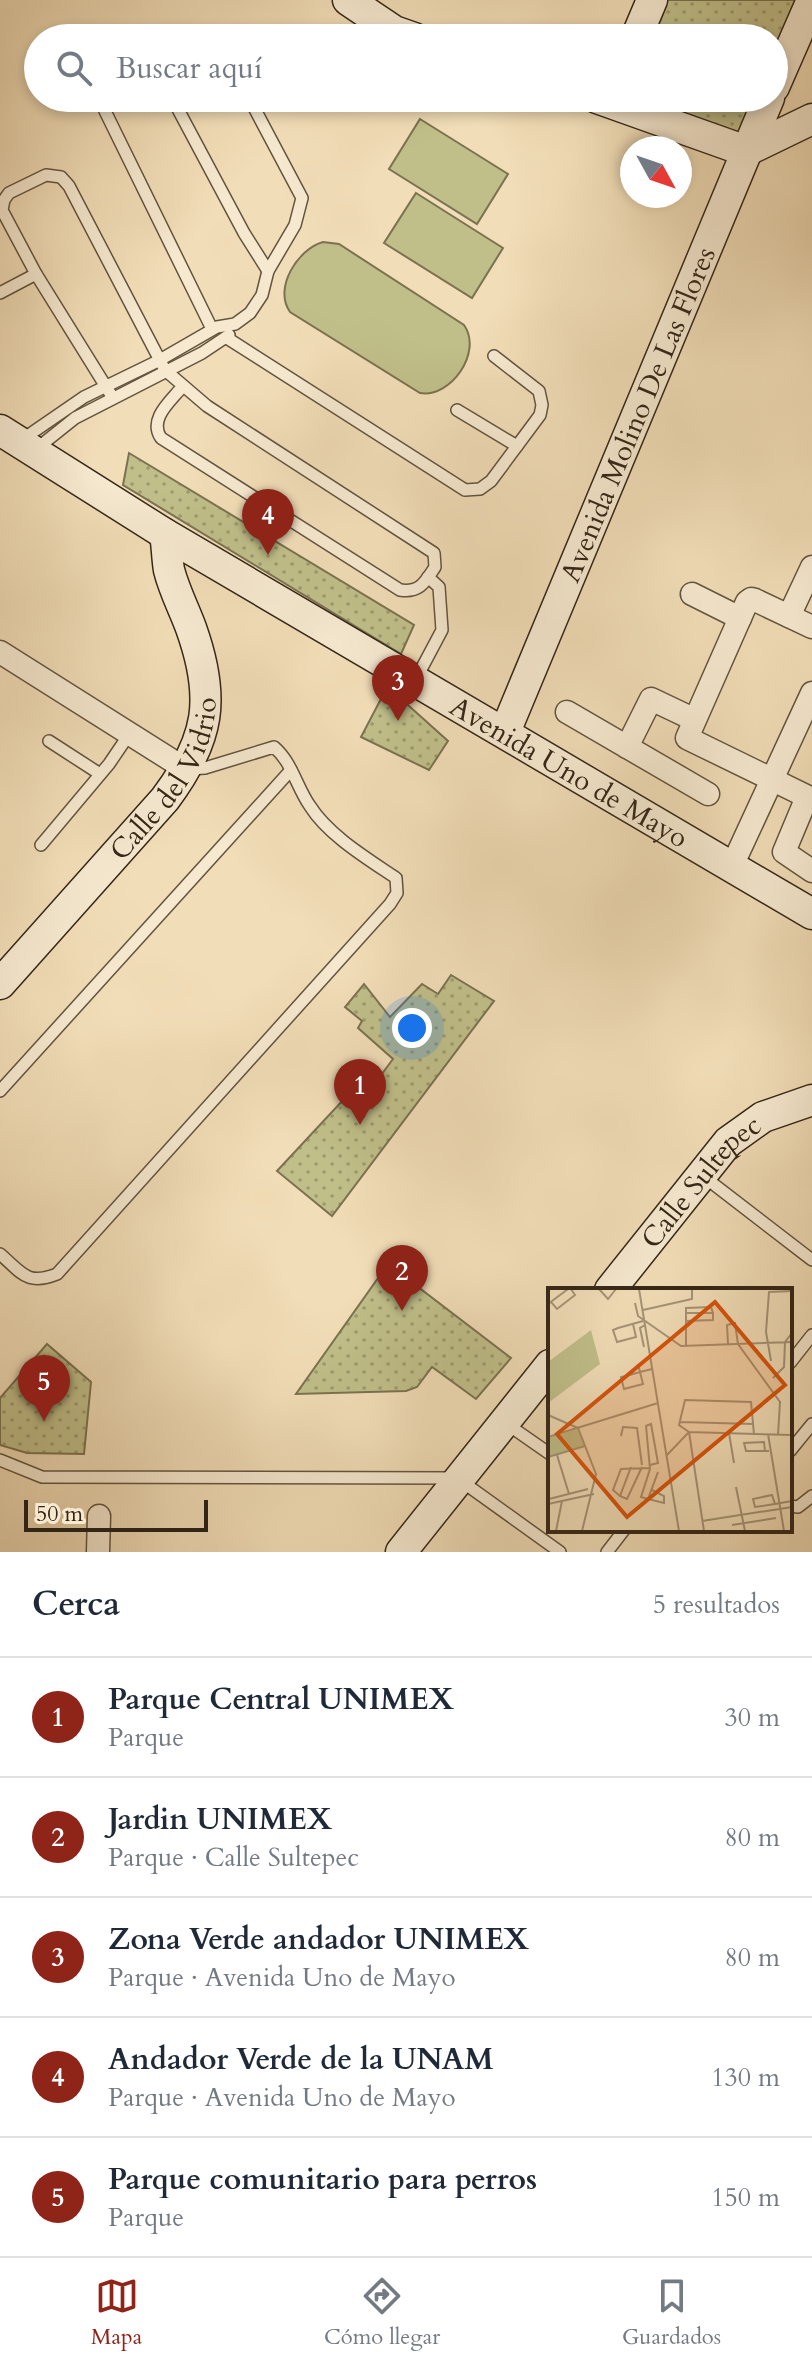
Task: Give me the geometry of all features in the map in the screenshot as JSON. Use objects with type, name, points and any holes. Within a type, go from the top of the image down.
[{"type":"main road","points":[[348,0],[384,24]]},
{"type":"main road","points":[[642,24],[652,0]]},
{"type":"main road","points":[[788,67],[805,42],[812,0]]},
{"type":"main road","points":[[640,112],[746,151],[812,119]]},
{"type":"main road","name":"Avenida Molino De Las Flores","points":[[505,732],[763,112]]},
{"type":"main road","name":"Avenida Uno de Mayo","points":[[18,441],[165,534],[812,914]]},
{"type":"main road","name":"Calle del Vidrio","points":[[0,984],[165,799],[187,770],[200,739],[207,694],[205,669],[169,570],[165,534]]},
{"type":"main road","name":"Calle Sultepec","points":[[612,1288],[728,1142],[763,1117],[812,1100]]},
{"type":"main road","points":[[401,1552],[548,1367]]},
{"type":"street","points":[[789,616],[812,567]]},
{"type":"street","points":[[692,594],[740,618]]},
{"type":"street","points":[[812,627],[751,599],[687,733],[691,741],[810,798],[784,852],[812,871]]},
{"type":"street","points":[[0,652],[187,770]]},
{"type":"street","points":[[732,866],[812,693]]},
{"type":"street","points":[[627,747],[651,699],[693,719]]},
{"type":"street","points":[[567,712],[708,794]]},
{"type":"street","points":[[98,1552],[99,1516]]},
{"type":"lane","points":[[105,112],[212,329]]},
{"type":"lane","points":[[179,112],[244,233],[268,271]]},
{"type":"lane","points":[[161,366],[212,329],[235,324],[250,313],[257,305],[268,271],[295,225],[302,198],[256,112]]},
{"type":"lane","points":[[109,393],[1,210],[9,193],[46,175],[61,177],[69,186],[161,366],[207,406],[434,553],[435,567],[420,588],[412,592],[400,590],[161,438],[156,430],[156,421],[182,387]]},
{"type":"lane","points":[[0,293],[36,274]]},
{"type":"lane","points":[[18,441],[75,418],[109,393],[161,366],[227,338],[235,324]]},
{"type":"lane","points":[[227,338],[465,490],[480,489],[491,481],[540,415],[542,405],[539,391],[494,356]]},
{"type":"lane","points":[[18,441],[69,406],[109,393]]},
{"type":"lane","points":[[457,410],[517,446]]},
{"type":"lane","points":[[416,679],[442,630],[439,587],[428,577]]},
{"type":"lane","points":[[41,845],[100,774],[130,732]]},
{"type":"lane","points":[[49,741],[100,774]]},
{"type":"lane","points":[[0,1254],[28,1279],[41,1280],[57,1274],[397,893],[396,878],[350,846],[311,809],[279,751],[268,747],[220,764],[187,770]]},
{"type":"lane","points":[[0,1091],[291,770]]},
{"type":"lane","points":[[702,1176],[812,1260]]},
{"type":"lane","points":[[792,1360],[812,1335]]},
{"type":"lane","points":[[504,1422],[548,1453]]},
{"type":"lane","points":[[792,1449],[812,1424]]},
{"type":"lane","points":[[0,1460],[42,1477],[457,1478],[560,1552]]},
{"type":"lane","points":[[792,1506],[798,1507],[812,1496]]},
{"type":"lane","points":[[607,1552],[622,1532]]},
{"type":"shaded area","points":[[655,0],[808,0],[788,47],[788,24],[645,24]]},
{"type":"shaded area","points":[[650,112],[760,112],[745,148]]},
{"type":"shaded area","points":[[420,119],[508,174],[477,224],[389,169]]},
{"type":"shaded area","points":[[416,193],[503,248],[472,298],[384,243]]},
{"type":"shaded area","points":[[323,242],[339,244],[464,325],[470,348],[467,360],[453,381],[432,393],[420,393],[290,312],[284,292],[286,281],[297,261]]},
{"type":"shaded area","points":[[129,453],[414,625],[401,654],[123,485]]},
{"type":"shaded area","points":[[384,693],[408,705],[448,741],[429,770],[361,737]]},
{"type":"shaded area","points":[[451,975],[494,1001],[332,1216],[277,1171],[371,1070],[378,1079],[393,1059],[358,1028],[362,1021],[345,1007],[364,984],[390,1017],[422,984],[438,994]]},
{"type":"shaded area","points":[[388,1264],[511,1358],[476,1399],[432,1367],[417,1387],[406,1391],[296,1394]]},
{"type":"shaded area","points":[[47,1344],[91,1382],[84,1454],[27,1453],[0,1445],[0,1398]]},
{"type":"place","name":"Andador Verde de la UNAM","points":[[268,555]]},
{"type":"place","name":"Zona Verde andador UNIMEX","points":[[398,721]]},
{"type":"place","name":"Parque Central UNIMEX","points":[[360,1125]]},
{"type":"place","name":"Jardin UNIMEX","points":[[402,1311]]},
{"type":"place","name":"Parque comunitario para perros","points":[[44,1421]]}]
